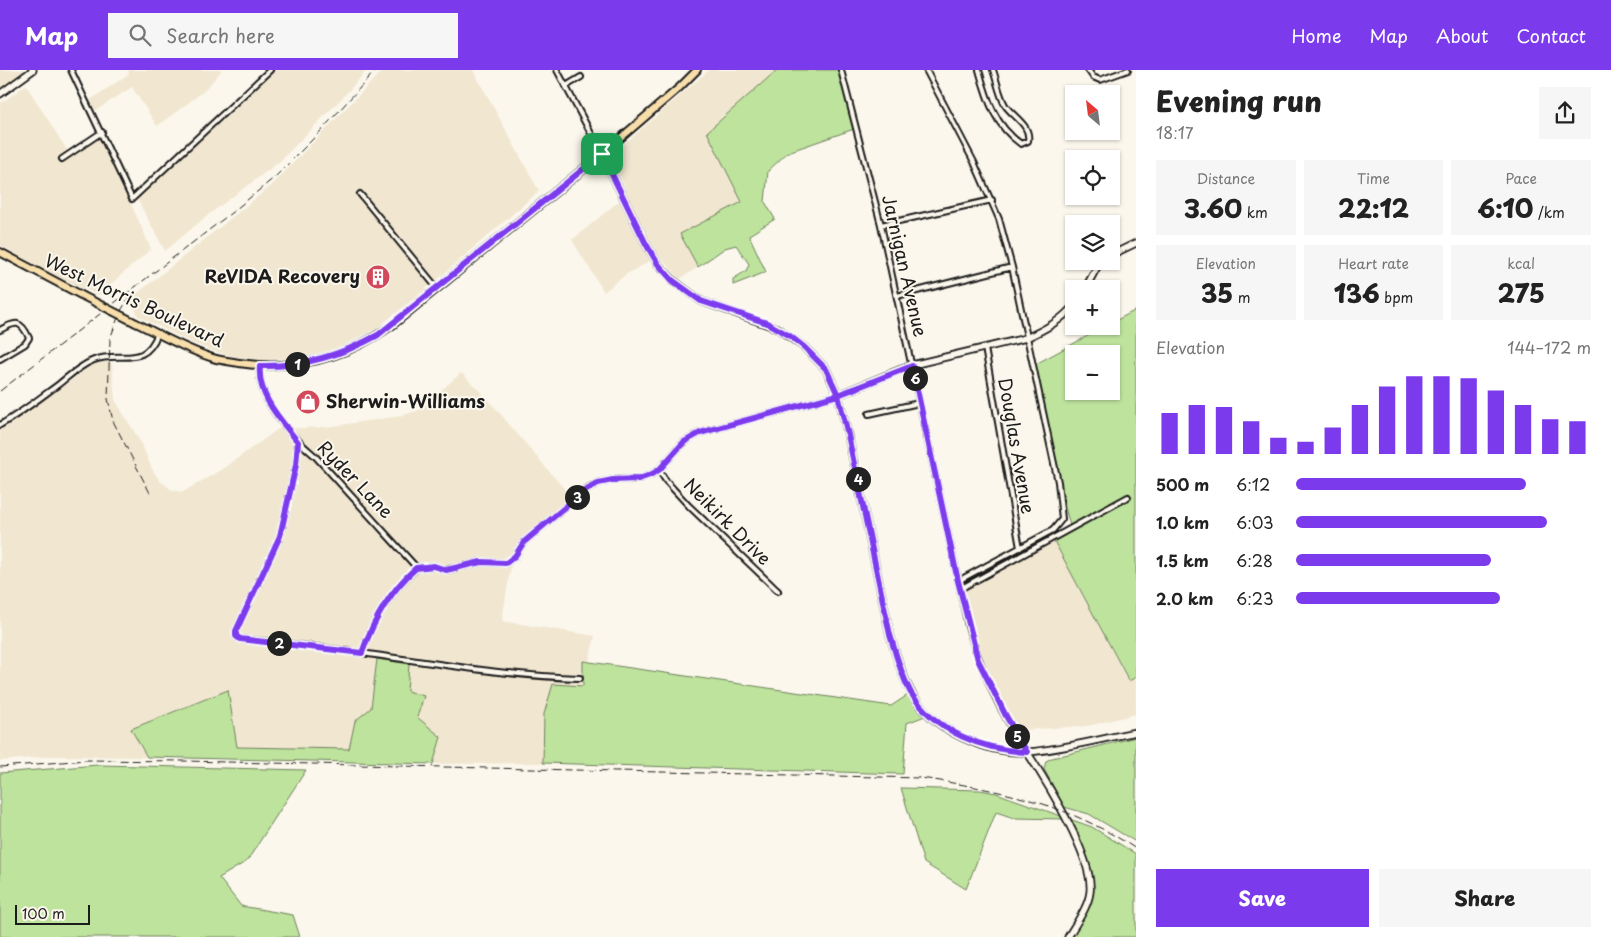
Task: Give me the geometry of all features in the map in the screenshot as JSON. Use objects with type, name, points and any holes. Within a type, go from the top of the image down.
[{"type":"main road","points":[[0,94],[33,70]]},
{"type":"main road","name":"West Morris Boulevard","points":[[0,252],[136,323],[213,358],[260,366],[309,362],[347,351],[378,335],[602,154],[680,88],[697,70]]},
{"type":"main road","points":[[602,154],[646,244],[658,264],[672,280],[701,301],[767,323],[790,336],[826,369],[838,395],[848,435],[890,635],[911,693],[930,714],[960,736],[1002,750],[1027,752],[1136,732]]},
{"type":"main road","points":[[1120,250],[1136,243]]},
{"type":"main road","points":[[838,395],[912,366],[1026,338],[1043,331],[1065,314]]},
{"type":"main road","points":[[1027,752],[1052,792],[1069,827],[1088,875],[1090,887],[1088,899],[1068,937]]},
{"type":"street","points":[[71,70],[102,132],[132,199],[270,70]]},
{"type":"street","points":[[557,70],[602,154]]},
{"type":"street","name":"Jarnigan Avenue","points":[[841,70],[881,225],[958,581],[978,660],[1006,716],[1027,752]]},
{"type":"street","points":[[926,70],[992,200],[1012,267],[1058,482],[1062,519],[1053,530],[958,581]]},
{"type":"street","points":[[979,70],[988,102],[1005,131],[1021,144],[1028,141],[1027,129],[1005,105],[993,70]]},
{"type":"street","points":[[1088,70],[1093,77],[1100,80],[1128,70]]},
{"type":"street","points":[[566,86],[581,78]]},
{"type":"street","points":[[62,159],[102,132]]},
{"type":"street","points":[[360,194],[437,288]]},
{"type":"street","points":[[881,225],[992,200]]},
{"type":"street","points":[[897,296],[1012,267]]},
{"type":"street","points":[[0,330],[12,323],[17,323],[23,326],[29,338],[25,344],[0,359]]},
{"type":"street","points":[[0,425],[21,412],[87,362],[104,356],[134,358],[142,355],[155,342],[158,333]]},
{"type":"street","name":"Douglas Avenue","points":[[985,348],[1020,548]]},
{"type":"street","name":"Ryder Lane","points":[[260,366],[261,386],[268,402],[298,442],[334,477],[416,568]]},
{"type":"street","points":[[362,653],[379,613],[391,596],[416,568],[434,566],[446,570],[481,562],[506,563],[515,556],[524,542],[582,493],[598,483],[613,480],[639,479],[659,470],[684,442],[700,433],[838,395]]},
{"type":"street","points":[[869,414],[919,403]]},
{"type":"street","points":[[298,442],[296,465],[280,536],[236,631],[236,636],[240,639],[362,653],[537,677],[580,678]]},
{"type":"street","name":"Neikirk Drive","points":[[659,470],[666,481],[689,506],[778,591]]},
{"type":"street","points":[[960,589],[1128,496]]},
{"type":"shaded area","points":[[0,70],[33,70],[0,93]]},
{"type":"shaded area","points":[[128,70],[222,70],[204,91],[157,126],[132,87],[95,111],[90,100],[129,74]]},
{"type":"shaded area","points":[[274,70],[367,70],[279,162],[208,215],[165,251],[136,197],[233,111]]},
{"type":"shaded area","points":[[383,70],[473,70],[539,191],[438,279],[376,329],[342,346],[314,355],[267,361],[243,359],[192,343],[138,316],[133,297],[271,186]]},
{"type":"shaded area","points":[[709,70],[777,70],[754,91],[742,202],[681,234],[698,267],[680,279],[657,254],[625,193],[627,192],[612,160],[621,147]]},
{"type":"shaded area","points":[[26,85],[70,155],[100,134],[151,249],[98,295],[52,274],[0,245],[0,104]]},
{"type":"shaded area","points":[[619,201],[650,261],[625,275],[604,292],[572,240]]},
{"type":"shaded area","points":[[101,361],[112,363],[115,400],[141,443],[152,469],[160,481],[172,490],[183,492],[224,468],[278,429],[326,427],[401,416],[419,410],[461,373],[485,396],[572,498],[566,506],[525,541],[522,550],[512,559],[502,621],[595,636],[583,686],[553,684],[544,714],[543,763],[433,764],[441,737],[417,717],[407,691],[377,659],[371,708],[355,721],[349,749],[237,747],[228,691],[131,729],[147,757],[53,756],[0,761],[0,430],[67,384],[85,369]]},
{"type":"shaded area","points":[[1053,539],[1128,681],[1136,677],[1136,714],[1088,726],[1019,730],[986,673],[978,654],[960,589]]},
{"type":"green space","points":[[777,70],[838,70],[854,129],[788,152],[768,171],[765,202],[775,219],[749,235],[766,272],[733,285],[733,279],[746,271],[749,264],[736,245],[725,248],[698,267],[680,234],[742,202],[707,132]]},
{"type":"green space","points":[[1136,310],[1136,677],[1129,681],[1053,539],[1071,529],[1058,482],[1032,366],[1065,348],[1065,400],[1120,400],[1120,345],[1071,345],[1089,335],[1120,335],[1120,318]]},
{"type":"green space","points":[[377,659],[409,664],[407,691],[424,696],[417,717],[441,737],[433,764],[147,757],[131,729],[228,690],[237,747],[349,749],[355,721],[371,708]]},
{"type":"green space","points":[[583,661],[891,706],[911,693],[930,714],[907,723],[903,774],[543,763],[544,714],[553,684],[583,686]]},
{"type":"green space","points":[[1136,737],[1136,842],[1089,814],[1064,807],[1044,769],[1046,761],[1052,758]]},
{"type":"green space","points":[[98,765],[306,770],[247,861],[219,878],[241,906],[293,915],[300,937],[0,937],[0,773]]},
{"type":"green space","points":[[901,788],[980,790],[996,793],[1092,827],[1136,854],[1136,937],[1068,937],[1088,899],[1088,875],[1065,819],[1014,818],[996,812],[966,889],[924,863]]},
{"type":"railway","points":[[0,391],[275,177],[319,133],[376,70]]},
{"type":"railway","points":[[131,295],[120,312],[110,339],[108,399],[113,421],[150,493]]},
{"type":"railway","points":[[0,767],[86,760],[184,761],[921,778],[1006,794],[1059,809],[1085,820],[1136,849]]},
{"type":"place","name":"ReVIDA Recovery","points":[[378,277]]},
{"type":"place","name":"Sherwin-Williams","points":[[308,402]]},
{"type":"route","points":[[602,154],[378,335],[347,351],[321,360],[283,366],[260,366],[259,377],[268,402],[298,442],[296,445],[296,465],[280,536],[236,631],[236,636],[240,639],[362,653],[367,637],[379,613],[391,596],[416,568],[434,566],[442,570],[450,570],[481,562],[506,563],[515,556],[521,546],[558,513],[582,493],[598,483],[613,480],[639,479],[650,475],[659,470],[684,442],[700,433],[838,395],[890,635],[911,693],[930,714],[960,736],[1002,750],[1027,752],[987,681],[978,660],[968,626],[912,366],[838,395],[826,369],[790,336],[767,323],[732,313],[692,296],[672,280],[654,258],[602,154]]}]
